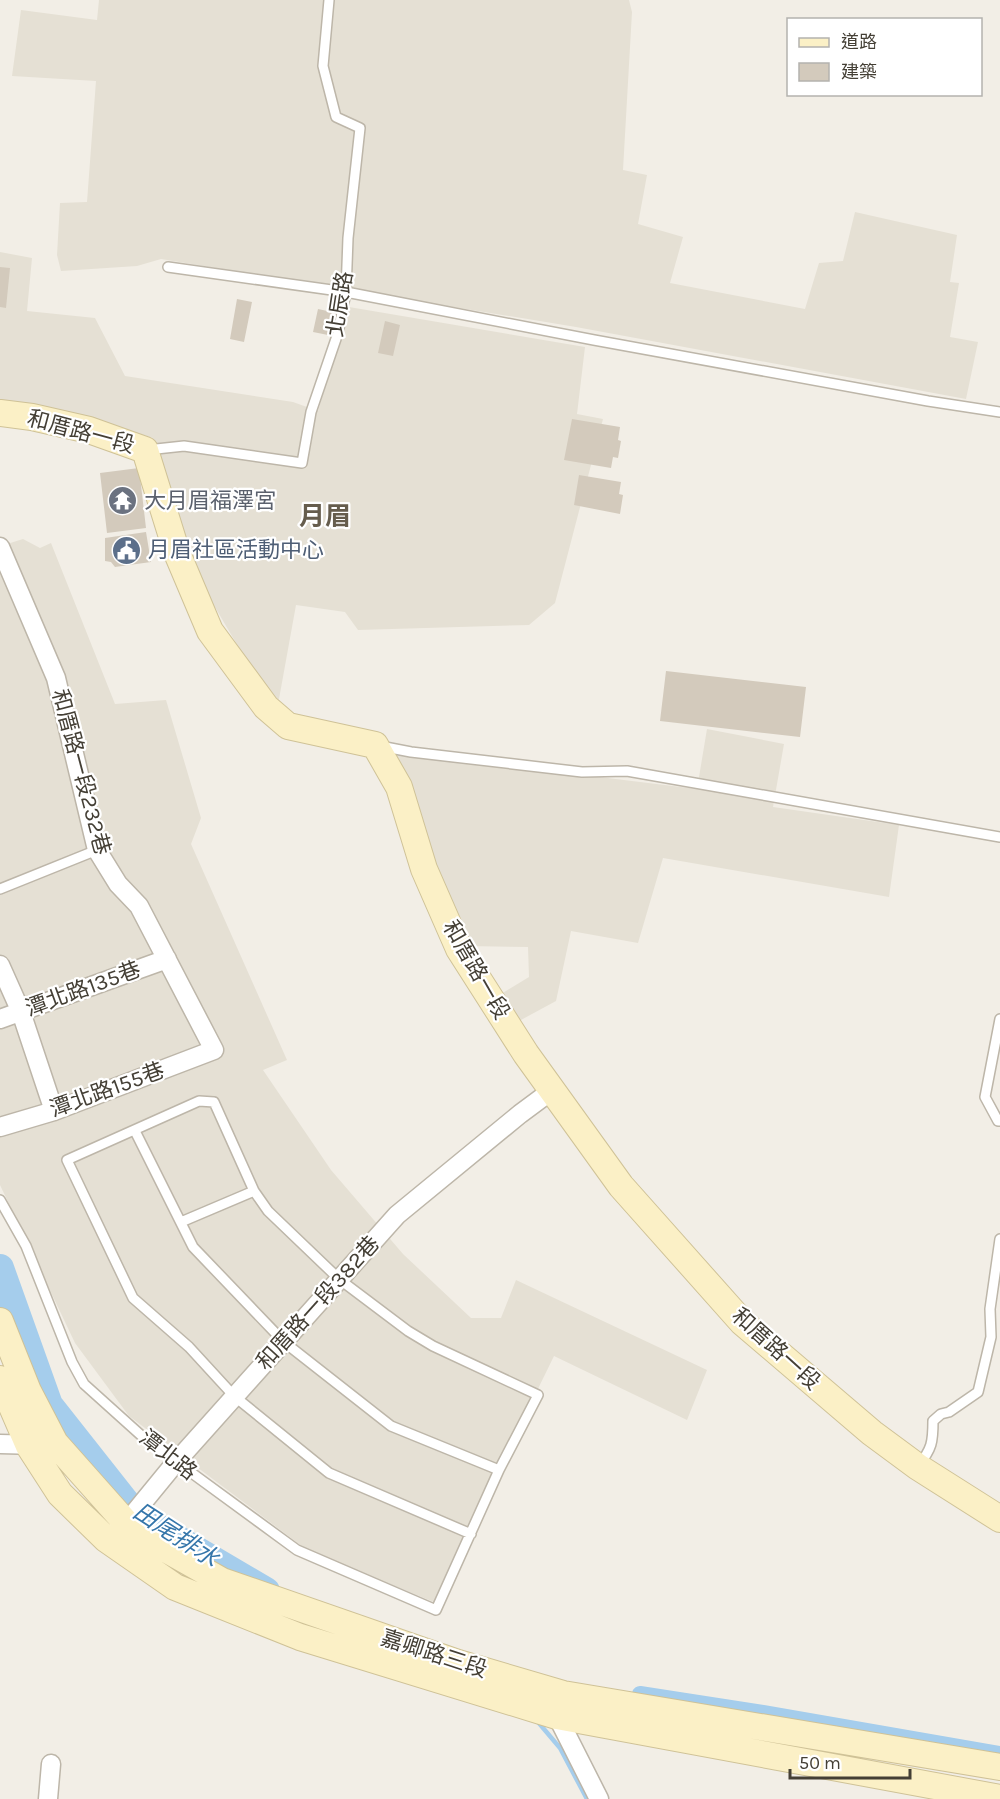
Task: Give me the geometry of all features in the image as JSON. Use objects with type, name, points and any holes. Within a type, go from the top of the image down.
[{"type":"street","name":"和厝路一段","points":[[0,413],[32,417],[89,430],[145,450],[177,553],[210,631],[266,707],[288,726],[375,745],[399,788],[424,869],[459,949],[551,1091],[621,1186],[742,1322],[872,1433],[918,1467],[1000,1519]]},
{"type":"street","name":"和厝路一段232巷","points":[[0,547],[56,678],[97,850],[118,884],[139,906],[214,1050]]},
{"type":"street","name":"潭北路135巷","points":[[0,1018],[167,959]]},
{"type":"street","points":[[0,965],[21,1012],[54,1111]]},
{"type":"street","name":"潭北路155巷","points":[[0,1127],[54,1111],[214,1050]]},
{"type":"street","name":"和厝路一段382巷","points":[[106,1539],[126,1523],[234,1396],[397,1215],[520,1113],[551,1091]]},
{"type":"street","name":"嘉卿路三段","points":[[0,1321],[27,1391],[55,1443],[137,1533],[222,1581],[458,1663],[560,1705],[1000,1767]]},
{"type":"street","name":"嘉卿路三段","points":[[0,1379],[29,1446],[60,1494],[106,1539],[175,1587],[300,1637],[560,1705],[1000,1798]]},
{"type":"street","points":[[0,1444],[29,1446],[55,1443]]},
{"type":"street","points":[[560,1705],[599,1799]]},
{"type":"street","points":[[48,1799],[51,1764]]},
{"type":"lane","name":"北辰路","points":[[145,450],[184,446],[302,463],[311,412],[338,333],[346,292],[348,238],[360,128],[336,117],[323,66],[329,0]]},
{"type":"lane","points":[[168,267],[346,292],[594,340],[1000,412]]},
{"type":"lane","points":[[375,745],[411,752],[582,772],[627,771],[1000,837]]},
{"type":"lane","points":[[0,889],[97,850]]},
{"type":"lane","points":[[1000,1019],[985,1098],[1000,1121]]},
{"type":"lane","points":[[199,1101],[214,1102],[254,1191],[268,1211],[339,1279],[408,1331],[432,1346],[538,1395],[499,1470],[471,1534],[329,1473],[234,1396],[189,1347],[133,1298],[67,1160],[199,1101]]},
{"type":"lane","points":[[135,1131],[193,1247],[284,1342],[391,1426],[499,1470]]},
{"type":"lane","points":[[181,1222],[254,1191]]},
{"type":"lane","name":"潭北路","points":[[0,1200],[26,1246],[72,1362],[84,1384],[144,1438],[297,1550],[436,1610],[471,1534]]},
{"type":"lane","points":[[918,1467],[930,1452],[933,1421],[978,1392],[991,1337],[990,1309],[1000,1239]]},
{"type":"shaded area","points":[[99,0],[629,0],[632,12],[623,170],[647,175],[638,224],[683,237],[670,283],[805,309],[819,263],[843,261],[855,212],[957,235],[950,282],[959,283],[950,337],[978,342],[966,399],[576,327],[161,259],[137,266],[61,271],[57,255],[60,203],[87,202],[96,81],[12,76],[21,10],[97,20]]},
{"type":"shaded area","points":[[0,252],[32,258],[27,311],[95,318],[125,376],[293,402],[318,411],[349,307],[585,347],[577,414],[603,419],[555,603],[529,625],[358,630],[345,612],[296,605],[279,699],[268,697],[199,580],[158,460],[153,438],[72,413],[0,404]]},
{"type":"shaded area","points":[[23,539],[40,548],[51,543],[115,704],[166,700],[201,818],[191,844],[287,1060],[263,1070],[331,1170],[403,1254],[471,1318],[501,1318],[516,1280],[707,1370],[687,1420],[554,1356],[434,1602],[307,1550],[129,1416],[75,1343],[0,1185],[0,572],[7,544]]},
{"type":"shaded area","points":[[707,729],[784,744],[773,807],[899,825],[889,897],[663,858],[638,943],[571,931],[556,1001],[508,1027],[493,999],[529,977],[528,947],[466,946],[388,758],[397,752],[697,789]]},
{"type":"building","points":[[0,267],[10,268],[6,308],[0,307]]},
{"type":"building","points":[[237,299],[252,302],[244,342],[230,339]]},
{"type":"building","points":[[318,309],[332,312],[328,335],[313,332]]},
{"type":"building","points":[[385,321],[400,325],[393,356],[378,353]]},
{"type":"building","points":[[572,419],[620,427],[618,440],[621,441],[618,458],[613,457],[611,468],[564,460]]},
{"type":"building","name":"大月眉福澤宮","points":[[139,468],[146,528],[107,533],[100,473]]},
{"type":"building","points":[[579,475],[621,482],[619,494],[623,495],[620,514],[574,505]]},
{"type":"building","name":"月眉社區活動中心","points":[[146,532],[151,562],[115,567],[111,562],[105,561],[105,538]]},
{"type":"building","points":[[666,671],[806,687],[800,737],[660,721]]},
{"type":"waterway","name":"田尾排水","points":[[0,1268],[49,1405],[135,1514],[266,1591]]},
{"type":"waterway","points":[[640,1694],[1000,1754]]},
{"type":"waterway","points":[[538,1722],[560,1748],[587,1799]]},
{"type":"place","name":"大月眉福澤宮","points":[[123,501]]},
{"type":"place","name":"月眉社區活動中心","points":[[127,550]]},
{"type":"district","name":"月眉","points":[[325,516]]}]
